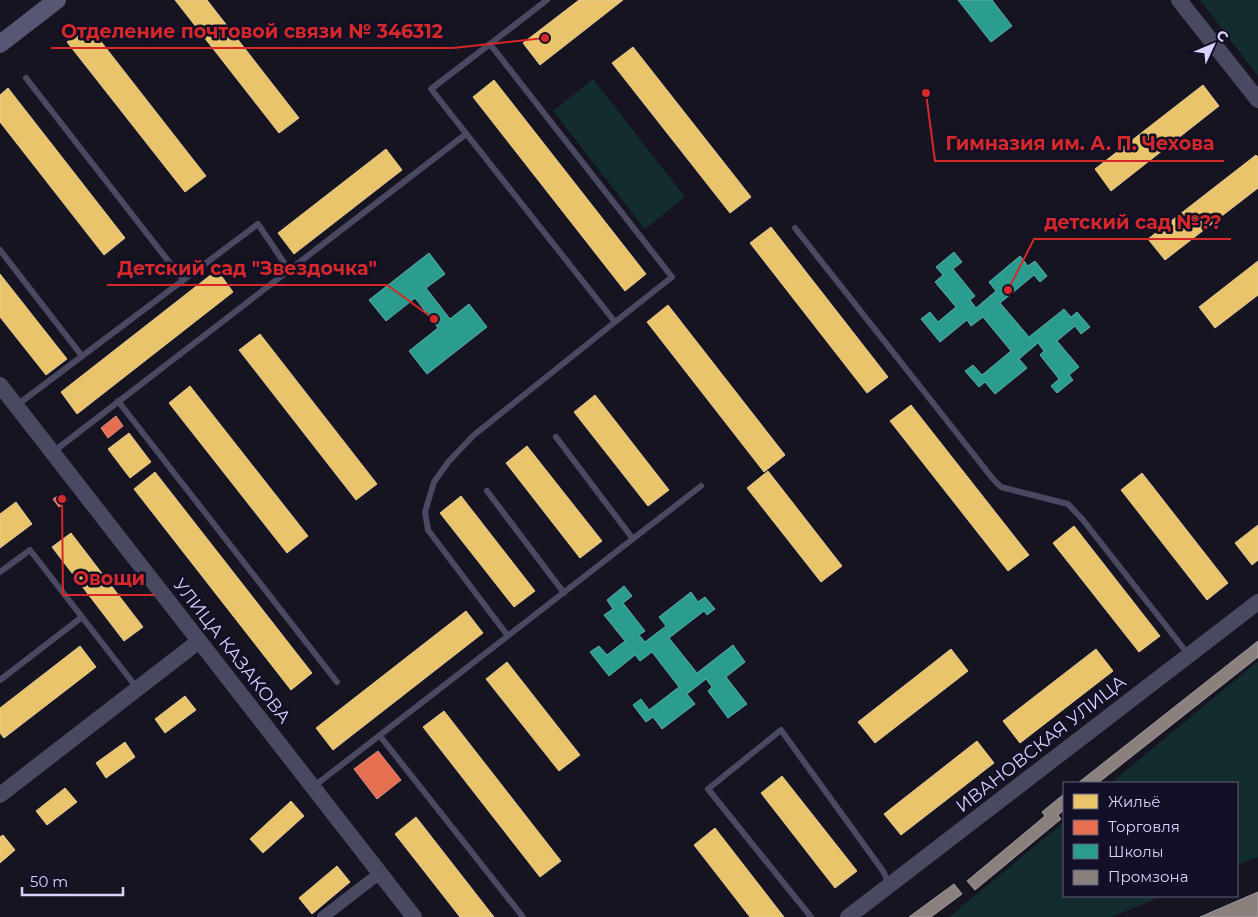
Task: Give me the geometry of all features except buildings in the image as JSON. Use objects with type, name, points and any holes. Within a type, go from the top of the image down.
[{"type":"main road","points":[[0,44],[57,0]]},
{"type":"street","points":[[1179,0],[1258,100]]},
{"type":"street","name":"УЛИЦА КАЗАКОВА","points":[[0,385],[414,917]]},
{"type":"street","name":"ИВАНОВСКАЯ УЛИЦА","points":[[848,917],[1258,602]]},
{"type":"street","points":[[0,795],[199,641]]},
{"type":"street","points":[[323,917],[380,873]]},
{"type":"lane","points":[[547,0],[431,89],[615,322]]},
{"type":"lane","points":[[490,44],[672,277],[474,435],[449,461],[434,482],[425,512],[428,530],[508,636]]},
{"type":"lane","points":[[26,78],[183,280]]},
{"type":"lane","points":[[52,452],[466,134]]},
{"type":"lane","points":[[16,406],[258,224],[289,270]]},
{"type":"lane","points":[[795,228],[993,479],[1001,487],[1068,504],[1083,520],[1189,655]]},
{"type":"lane","points":[[0,250],[82,356]]},
{"type":"lane","points":[[118,402],[337,682]]},
{"type":"lane","points":[[556,437],[633,539]]},
{"type":"lane","points":[[313,787],[701,486]]},
{"type":"lane","points":[[487,491],[564,592]]},
{"type":"lane","points":[[0,572],[30,550],[138,689]]},
{"type":"lane","points":[[0,680],[82,617]]},
{"type":"lane","points":[[811,917],[708,789],[781,730],[883,871],[889,886]]},
{"type":"lane","points":[[380,736],[523,917]]},
{"type":"green space","points":[[1200,0],[1258,0],[1258,76]]},
{"type":"green space","points":[[593,79],[685,197],[645,229],[553,111]]},
{"type":"green space","points":[[1258,661],[1258,857],[1238,865],[1238,782],[1112,782]]},
{"type":"green space","points":[[1063,823],[1063,897],[1161,897],[1111,917],[949,917]]},
{"type":"place","name":"Отделение почтовой связи № 346312","points":[[545,38]]},
{"type":"place","name":"Гимназия им. А. П. Чехова","points":[[926,93]]},
{"type":"place","name":"детский сад №??","points":[[1008,290]]},
{"type":"place","name":"Детский сад \"Звездочка\"","points":[[434,319]]},
{"type":"place","name":"Овощи","points":[[62,499]]}]
